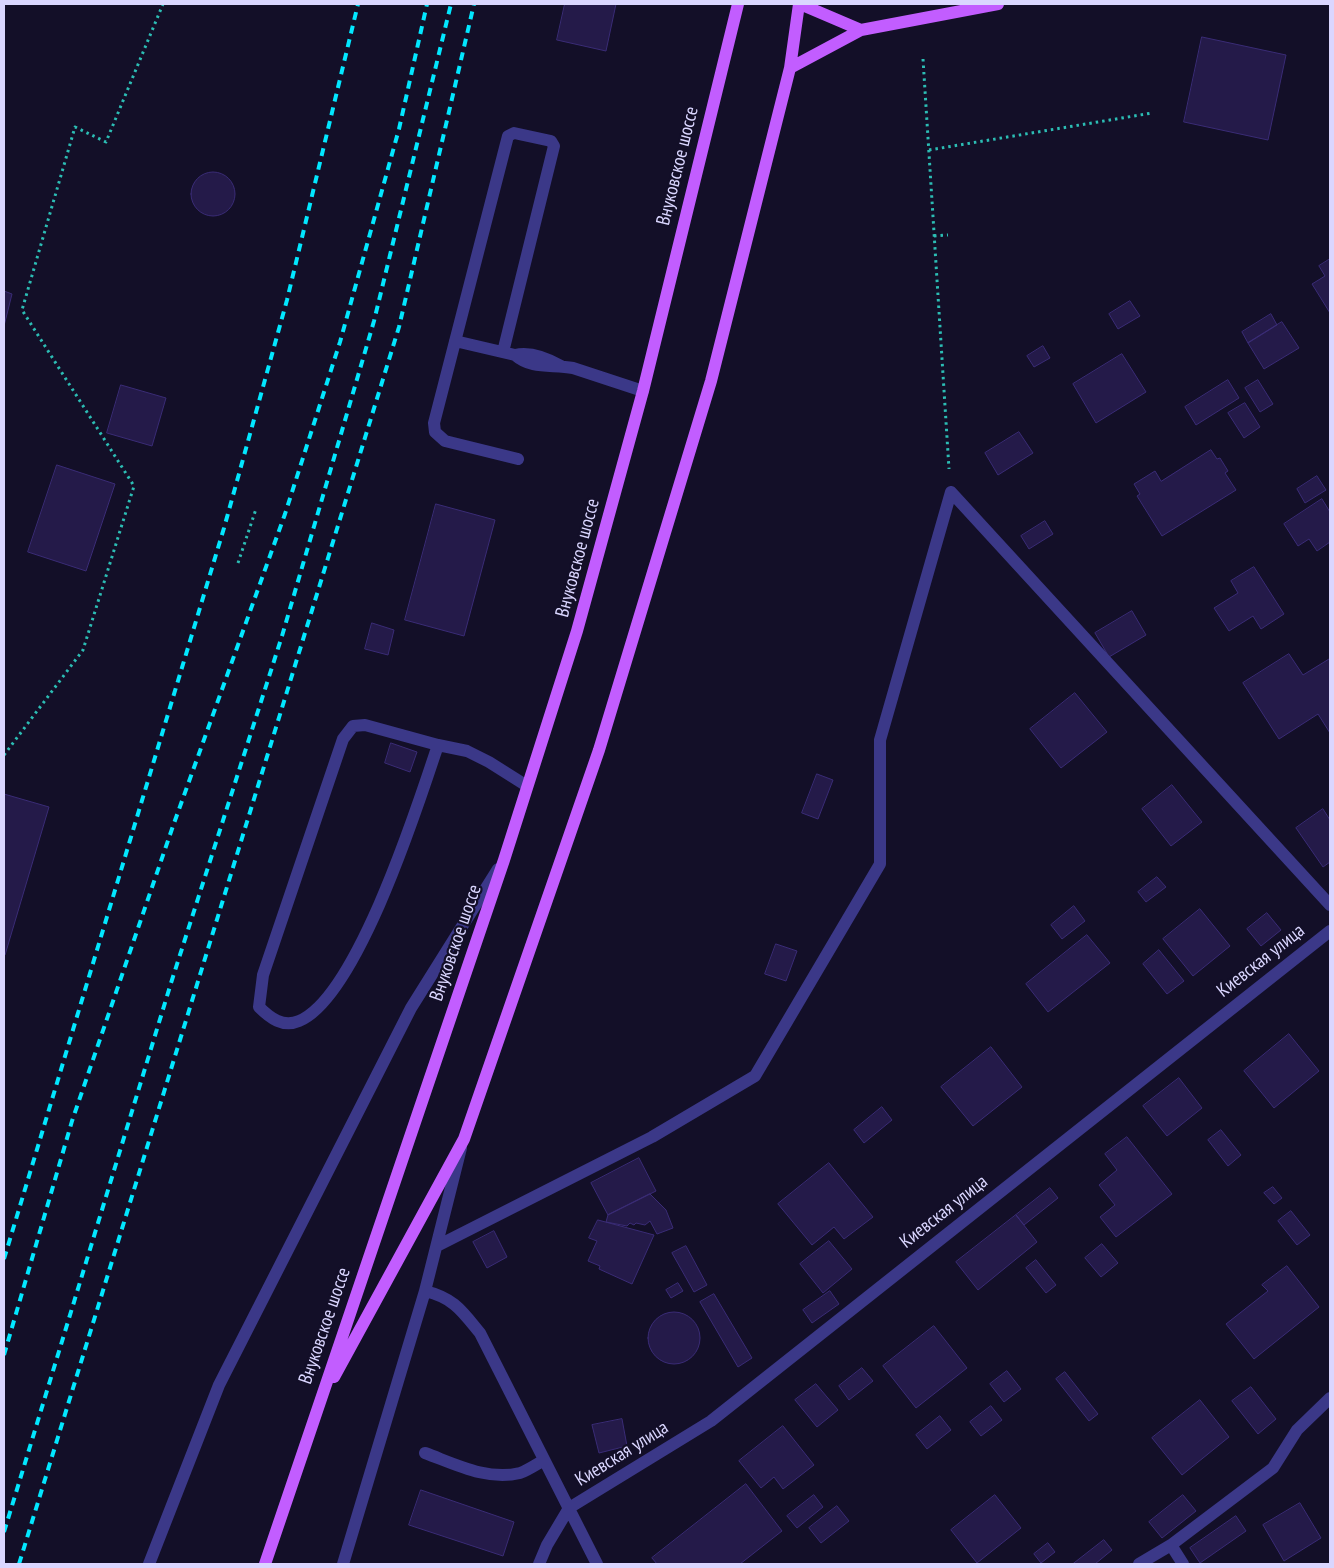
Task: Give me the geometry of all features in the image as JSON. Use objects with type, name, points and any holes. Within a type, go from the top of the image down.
[{"type":"main road","name":"Внуковское шоссе","points":[[318,1408],[504,860],[526,786],[577,631],[643,391],[738,4]]},
{"type":"main road","name":"Внуковское шоссе","points":[[318,1408],[464,1139],[599,750],[711,381],[790,68],[800,4],[861,30]]},
{"type":"main road","points":[[790,68],[861,30],[998,4]]},
{"type":"main road","points":[[265,1564],[318,1408]]},
{"type":"street","points":[[509,354],[554,146],[551,141],[514,133],[508,136],[434,423],[435,432],[445,441],[518,459]]},
{"type":"street","points":[[456,341],[509,354],[522,353],[546,357],[561,366],[643,391]]},
{"type":"street","points":[[437,1246],[652,1137],[755,1076],[880,864],[880,740],[951,492]]},
{"type":"street","points":[[951,492],[1330,905]]},
{"type":"street","points":[[440,746],[402,852],[375,914],[348,965],[325,1002],[310,1014],[293,1023],[279,1022],[269,1018],[260,1007],[259,996],[263,975],[343,739],[353,726],[365,725],[440,746],[463,750],[490,762],[526,786]]},
{"type":"street","points":[[149,1564],[219,1385],[411,1008],[504,860]]},
{"type":"street","name":"Киевская улица","points":[[570,1508],[711,1421],[1330,931]]},
{"type":"street","points":[[343,1564],[425,1291],[464,1139]]},
{"type":"street","points":[[425,1291],[442,1295],[456,1304],[480,1333],[597,1564]]},
{"type":"street","points":[[1140,1564],[1171,1545],[1273,1468],[1298,1430],[1330,1398]]},
{"type":"street","points":[[425,1453],[484,1474],[502,1475],[521,1472],[544,1460]]},
{"type":"street","points":[[539,1564],[547,1545],[570,1508]]},
{"type":"street","points":[[1171,1545],[1183,1564]]},
{"type":"path","points":[[4,755],[83,650],[134,486],[22,310],[75,127],[106,142],[163,4]]},
{"type":"path","points":[[923,59],[951,492]]},
{"type":"path","points":[[929,150],[1152,113]]},
{"type":"path","points":[[934,236],[948,235]]},
{"type":"path","points":[[238,564],[256,509]]},
{"type":"building","points":[[565,4],[616,4],[606,51],[557,40]]},
{"type":"building","points":[[1202,37],[1286,55],[1268,140],[1184,122]]},
{"type":"building","points":[[213,172],[225,176],[231,182],[235,194],[231,206],[225,212],[213,216],[201,212],[195,206],[191,194],[195,182],[201,176]]},
{"type":"building","points":[[1330,259],[1330,313],[1312,284],[1325,276],[1319,266]]},
{"type":"building","points":[[4,291],[12,294],[4,326]]},
{"type":"building","points":[[1130,301],[1140,316],[1118,329],[1109,314]]},
{"type":"building","points":[[1271,314],[1277,325],[1248,343],[1242,332]]},
{"type":"building","points":[[1282,322],[1299,348],[1264,369],[1248,343]]},
{"type":"building","points":[[1043,346],[1050,358],[1034,367],[1027,356]]},
{"type":"building","points":[[1122,354],[1146,392],[1096,423],[1073,384]]},
{"type":"building","points":[[1228,380],[1239,398],[1196,425],[1185,407]]},
{"type":"building","points":[[1258,380],[1273,404],[1260,412],[1245,388]]},
{"type":"building","points":[[121,385],[166,398],[152,446],[107,433]]},
{"type":"building","points":[[1245,403],[1260,427],[1244,438],[1228,413]]},
{"type":"building","points":[[1019,432],[1033,453],[998,475],[985,453]]},
{"type":"building","points":[[1211,450],[1217,459],[1220,458],[1228,471],[1225,473],[1236,490],[1162,536],[1137,496],[1140,494],[1134,484],[1155,471],[1161,481]]},
{"type":"building","points":[[57,465],[115,484],[86,571],[28,552]]},
{"type":"building","points":[[1317,476],[1326,490],[1305,503],[1297,489]]},
{"type":"building","points":[[1322,499],[1330,512],[1330,542],[1317,551],[1309,539],[1298,546],[1284,524]]},
{"type":"building","points":[[436,504],[495,520],[464,636],[405,620]]},
{"type":"building","points":[[1045,521],[1053,534],[1029,549],[1021,536]]},
{"type":"building","points":[[1254,567],[1284,614],[1261,629],[1253,616],[1229,631],[1214,608],[1238,593],[1231,581]]},
{"type":"building","points":[[1132,611],[1146,635],[1109,657],[1095,633]]},
{"type":"building","points":[[372,623],[394,630],[388,655],[365,649]]},
{"type":"building","points":[[1289,654],[1303,675],[1329,659],[1330,733],[1318,714],[1279,739],[1243,683]]},
{"type":"building","points":[[1075,693],[1107,732],[1061,768],[1030,729]]},
{"type":"building","points":[[391,743],[417,752],[410,772],[385,763]]},
{"type":"building","points":[[817,774],[833,780],[818,819],[802,813]]},
{"type":"building","points":[[1172,785],[1202,822],[1171,846],[1142,809]]},
{"type":"building","points":[[4,794],[49,807],[5,955],[4,955]]},
{"type":"building","points":[[1323,809],[1330,820],[1330,862],[1323,867],[1296,828]]},
{"type":"building","points":[[1157,877],[1166,887],[1146,902],[1138,892]]},
{"type":"building","points":[[1074,906],[1085,921],[1062,939],[1051,925]]},
{"type":"building","points":[[1200,909],[1230,946],[1193,976],[1163,939]]},
{"type":"building","points":[[1267,913],[1281,930],[1261,946],[1247,929]]},
{"type":"building","points":[[1087,935],[1110,963],[1048,1012],[1026,984]]},
{"type":"building","points":[[776,944],[797,951],[786,981],[765,974]]},
{"type":"building","points":[[1159,950],[1184,981],[1167,994],[1143,964]]},
{"type":"building","points":[[1289,1034],[1319,1071],[1274,1108],[1244,1071]]},
{"type":"building","points":[[991,1047],[1022,1087],[973,1126],[941,1087]]},
{"type":"building","points":[[1179,1078],[1202,1108],[1167,1136],[1143,1106]]},
{"type":"building","points":[[882,1107],[892,1120],[864,1143],[854,1130]]},
{"type":"building","points":[[1221,1130],[1241,1155],[1228,1166],[1208,1140]]},
{"type":"building","points":[[1127,1137],[1172,1194],[1116,1237],[1100,1217],[1115,1205],[1099,1185],[1117,1170],[1105,1154]]},
{"type":"building","points":[[639,1158],[656,1191],[608,1215],[591,1183]]},
{"type":"building","points":[[829,1163],[873,1217],[844,1239],[834,1227],[812,1245],[778,1204]]},
{"type":"building","points":[[1273,1187],[1282,1198],[1274,1204],[1264,1193]]},
{"type":"building","points":[[1050,1188],[1058,1198],[1024,1225],[1016,1215]]},
{"type":"building","points":[[650,1194],[666,1210],[673,1228],[657,1234],[650,1221],[645,1225],[630,1223],[627,1226],[606,1222],[608,1215]]},
{"type":"building","points":[[1291,1211],[1310,1235],[1297,1245],[1278,1221]]},
{"type":"building","points":[[1016,1215],[1037,1242],[978,1290],[956,1262]]},
{"type":"building","points":[[598,1220],[654,1235],[632,1284],[599,1269],[600,1266],[588,1261],[597,1241],[589,1238]]},
{"type":"building","points":[[494,1231],[507,1257],[487,1268],[473,1242]]},
{"type":"building","points":[[829,1241],[852,1269],[823,1293],[800,1264]]},
{"type":"building","points":[[1102,1244],[1118,1263],[1101,1277],[1085,1258]]},
{"type":"building","points":[[686,1246],[707,1285],[694,1292],[672,1253]]},
{"type":"building","points":[[1036,1260],[1056,1285],[1046,1293],[1026,1268]]},
{"type":"building","points":[[1287,1266],[1319,1307],[1254,1359],[1226,1324],[1268,1291],[1262,1285]]},
{"type":"building","points":[[678,1283],[683,1291],[671,1298],[666,1290]]},
{"type":"building","points":[[830,1291],[839,1304],[812,1323],[803,1310]]},
{"type":"building","points":[[714,1294],[752,1358],[738,1367],[700,1302]]},
{"type":"building","points":[[674,1312],[684,1314],[692,1320],[698,1328],[700,1338],[698,1348],[692,1356],[684,1362],[674,1364],[664,1362],[656,1356],[650,1348],[648,1338],[650,1328],[656,1320],[664,1314]]},
{"type":"building","points":[[934,1326],[967,1368],[916,1408],[883,1366]]},
{"type":"building","points":[[862,1368],[873,1381],[849,1400],[839,1386]]},
{"type":"building","points":[[1007,1371],[1021,1389],[1004,1402],[990,1384]]},
{"type":"building","points":[[1065,1372],[1098,1414],[1089,1421],[1056,1379]]},
{"type":"building","points":[[816,1384],[838,1410],[817,1427],[795,1400]]},
{"type":"building","points":[[1251,1387],[1276,1419],[1258,1434],[1232,1401]]},
{"type":"building","points":[[1200,1400],[1229,1437],[1182,1475],[1152,1438]]},
{"type":"building","points":[[991,1406],[1002,1420],[981,1436],[970,1422]]},
{"type":"building","points":[[940,1416],[951,1430],[927,1449],[916,1435]]},
{"type":"building","points":[[622,1419],[627,1446],[599,1453],[592,1425]]},
{"type":"building","points":[[783,1426],[814,1465],[783,1489],[774,1477],[761,1488],[739,1461]]},
{"type":"building","points":[[746,1484],[782,1531],[740,1564],[657,1564],[652,1558]]},
{"type":"building","points":[[421,1490],[514,1522],[503,1556],[409,1525]]},
{"type":"building","points":[[814,1495],[823,1507],[797,1528],[787,1516]]},
{"type":"building","points":[[995,1495],[1021,1528],[977,1563],[951,1530]]},
{"type":"building","points":[[1183,1495],[1196,1511],[1162,1538],[1149,1522]]},
{"type":"building","points":[[1300,1503],[1321,1538],[1284,1561],[1263,1525]]},
{"type":"building","points":[[837,1506],[849,1521],[821,1543],[809,1528]]},
{"type":"building","points":[[1236,1516],[1246,1531],[1200,1563],[1190,1548]]},
{"type":"building","points":[[1104,1540],[1112,1550],[1095,1564],[1073,1564]]},
{"type":"building","points":[[1048,1543],[1055,1552],[1041,1563],[1034,1554]]},
{"type":"railway","points":[[4,1259],[224,528],[287,300],[358,4]]},
{"type":"railway","points":[[4,1355],[72,1121],[173,826],[285,514],[340,342],[399,129],[427,4]]},
{"type":"railway","points":[[4,1532],[171,983],[282,636],[374,321],[451,4]]},
{"type":"railway","points":[[19,1564],[399,327],[474,4]]}]
